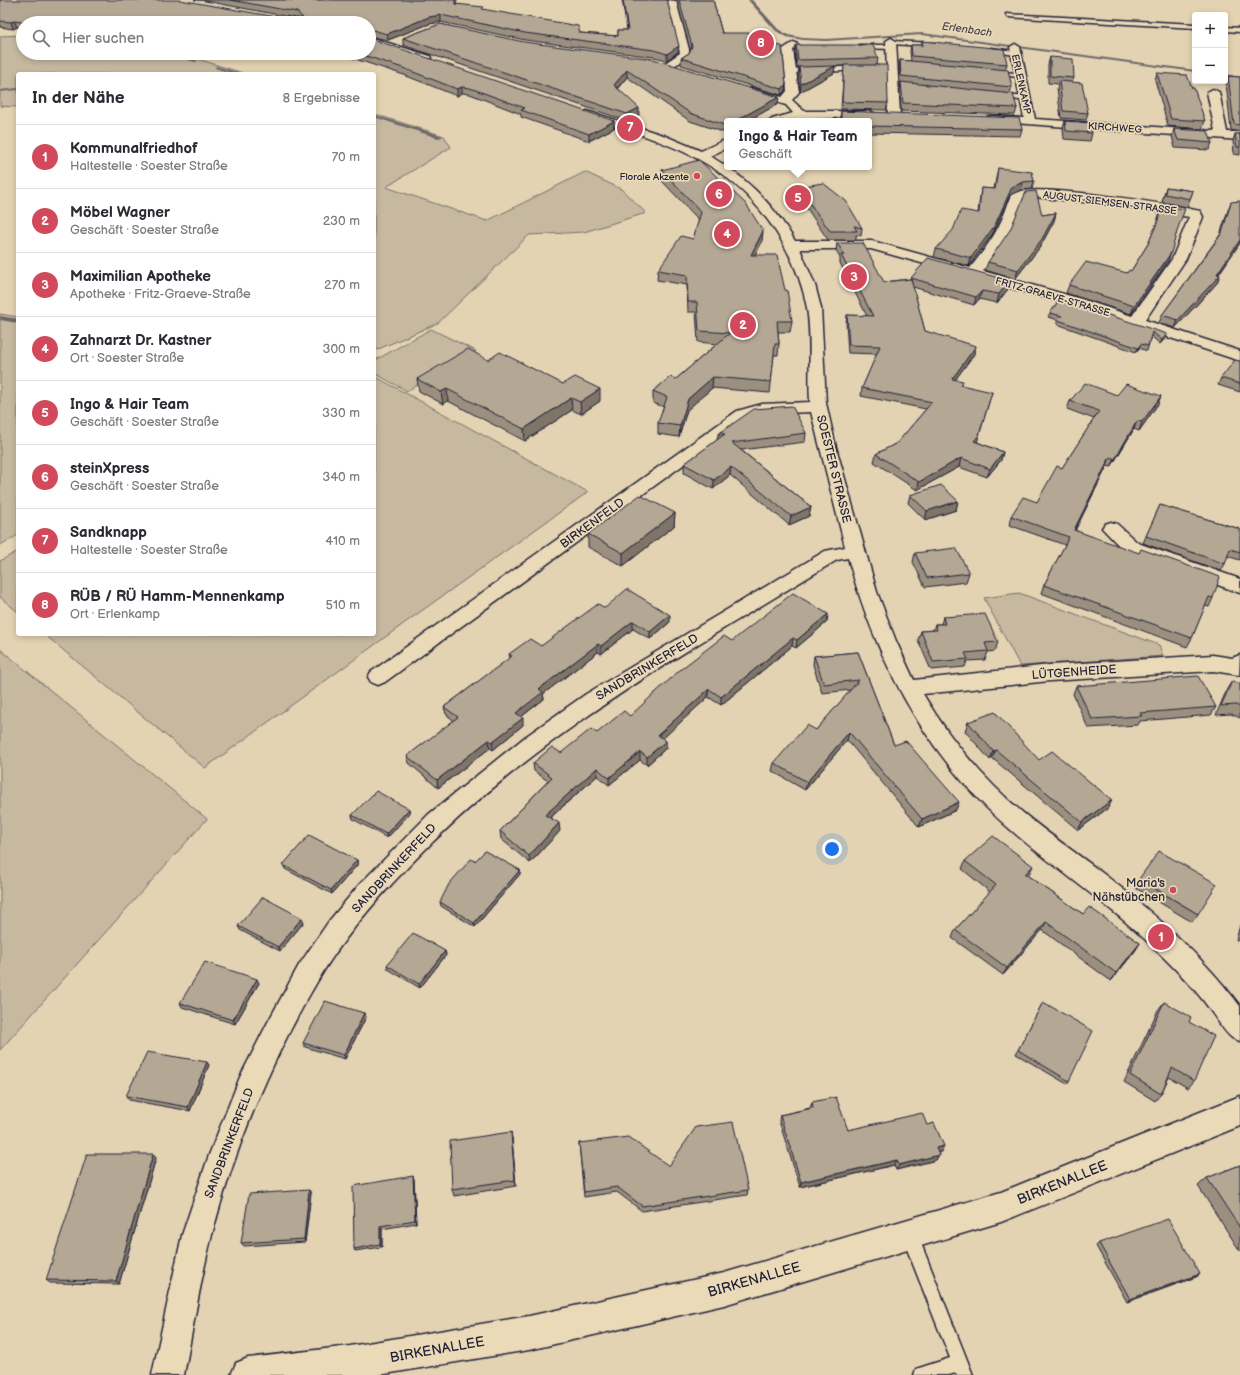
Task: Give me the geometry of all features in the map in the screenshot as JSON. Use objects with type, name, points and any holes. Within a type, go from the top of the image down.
[{"type":"main road","name":"BIRKENALLEE","points":[[248,1375],[350,1363],[529,1333],[724,1289],[1001,1207],[1240,1111]]},
{"type":"street","points":[[671,1],[685,53],[683,57],[665,64],[683,69]]},
{"type":"street","points":[[389,45],[407,38]]},
{"type":"street","points":[[376,42],[440,63]]},
{"type":"street","points":[[892,43],[897,86],[894,115]]},
{"type":"street","points":[[784,100],[793,92],[791,71],[795,47]]},
{"type":"street","name":"ERLENKAMP","points":[[1015,50],[1030,121]]},
{"type":"street","points":[[741,87],[784,100],[790,103],[801,115]]},
{"type":"street","points":[[1213,92],[1222,135]]},
{"type":"street","name":"SOESTER STRASSE","points":[[572,108],[667,141],[701,155],[722,169],[769,211],[792,245],[808,284],[814,312],[819,407],[855,551],[873,608],[886,642],[909,688],[935,729],[961,763],[1012,817],[1103,888],[1161,937],[1226,1008],[1240,1028]]},
{"type":"street","points":[[788,118],[801,115],[909,115]]},
{"type":"street","name":"KIRCHWEG","points":[[978,118],[1240,136]]},
{"type":"street","points":[[701,155],[724,144]]},
{"type":"street","name":"AUGUST-SIEMSEN-STRASSE","points":[[974,273],[995,246],[1010,218],[1016,195],[1034,193],[1094,199],[1195,214],[1196,217],[1194,225],[1173,271],[1136,321]]},
{"type":"street","name":"FRITZ-GRAEVE-STRASSE","points":[[792,245],[872,245],[974,273],[1136,321],[1240,356]]},
{"type":"street","name":"BIRKENFELD","points":[[378,677],[743,414],[762,409],[819,407]]},
{"type":"street","points":[[1111,528],[1131,547],[1240,586]]},
{"type":"street","name":"SANDBRINKERFELD","points":[[168,1375],[197,1235],[223,1155],[250,1087],[277,1031],[308,973],[338,929],[368,892],[437,821],[533,743],[587,704],[832,555],[855,551]]},
{"type":"street","name":"LÜTGENHEIDE","points":[[909,688],[1050,673],[1213,663],[1240,666]]},
{"type":"lane","points":[[1008,15],[1192,26]]},
{"type":"lane","points":[[1228,29],[1240,30]]},
{"type":"lane","points":[[856,47],[892,43],[945,45]]},
{"type":"lane","points":[[987,50],[1015,50]]},
{"type":"lane","points":[[791,71],[868,68],[895,65]]},
{"type":"lane","points":[[990,72],[1021,75]]},
{"type":"lane","points":[[995,96],[1026,99]]},
{"type":"lane","points":[[909,1234],[963,1369],[922,1375]]},
{"type":"shaded area","points":[[16,35],[16,60],[201,60],[240,72],[16,72],[16,107],[0,106],[0,36]]},
{"type":"shaded area","points":[[376,115],[444,136],[451,147],[386,187],[487,221],[585,172],[621,189],[646,213],[584,232],[529,235],[438,323],[376,350]]},
{"type":"shaded area","points":[[0,314],[16,317],[16,536],[0,545]]},
{"type":"shaded area","points":[[431,329],[476,351],[407,391],[376,374],[376,360]]},
{"type":"shaded area","points":[[376,377],[588,492],[413,617],[205,768],[46,636],[376,636]]},
{"type":"shaded area","points":[[16,552],[16,610],[0,597],[0,561]]},
{"type":"shaded area","points":[[1019,593],[1159,645],[1163,656],[1020,666],[984,598]]},
{"type":"shaded area","points":[[0,649],[207,819],[0,1050]]},
{"type":"building","points":[[0,0],[180,0],[271,16],[16,16],[16,21],[0,21]]},
{"type":"building","points":[[230,0],[455,0],[455,4],[484,7],[482,9],[578,26],[580,33],[618,36],[618,30],[628,30],[623,0],[667,0],[679,46],[667,54],[654,50],[525,33],[441,15],[429,17],[387,34],[376,31],[376,16],[301,16],[297,12]]},
{"type":"building","points":[[679,0],[713,0],[722,33],[766,33],[768,45],[782,46],[786,84],[782,89],[681,58],[689,53],[692,46]]},
{"type":"building","points":[[440,24],[524,42],[653,59],[779,97],[740,118],[724,118],[724,125],[690,113],[627,70],[614,85],[639,108],[627,114],[403,38]]},
{"type":"building","points":[[376,40],[614,121],[589,134],[521,110],[525,108],[470,88],[462,87],[457,89],[376,59]]},
{"type":"building","points":[[922,41],[1004,49],[1007,64],[912,56],[911,45],[923,45]]},
{"type":"building","points":[[796,45],[873,45],[878,58],[798,60]]},
{"type":"building","points":[[1050,57],[1073,59],[1074,78],[1050,76]]},
{"type":"building","points":[[900,60],[1008,70],[1012,87],[901,76]]},
{"type":"building","points":[[844,65],[887,65],[888,103],[842,102]]},
{"type":"building","points":[[835,66],[801,84],[799,67]]},
{"type":"building","points":[[1157,73],[1187,75],[1192,88],[1194,88],[1205,121],[1171,119]]},
{"type":"building","points":[[1228,76],[1240,77],[1240,125],[1234,124]]},
{"type":"building","points":[[1059,81],[1082,83],[1088,113],[1063,111]]},
{"type":"building","points":[[901,82],[1013,94],[1017,108],[903,103]]},
{"type":"building","points":[[841,111],[1019,118],[1022,129],[872,126],[872,118],[841,118]]},
{"type":"building","points":[[1065,121],[1090,123],[1092,133],[1066,131]]},
{"type":"building","points":[[1174,129],[1208,131],[1212,143],[1178,140]]},
{"type":"building","points":[[1235,134],[1240,134],[1240,147],[1237,147]]},
{"type":"building","points":[[699,160],[746,204],[763,231],[751,255],[777,255],[785,290],[787,290],[792,321],[777,321],[779,344],[775,344],[771,382],[713,377],[688,399],[680,426],[658,423],[667,397],[653,391],[670,377],[676,379],[730,333],[699,331],[697,302],[688,302],[687,275],[658,270],[681,236],[693,239],[701,212],[662,170]]},
{"type":"building","points":[[998,168],[1032,172],[1034,181],[1023,182],[1012,187],[995,225],[971,258],[936,249],[953,230],[961,210],[979,213],[981,188],[995,189]]},
{"type":"building","points":[[823,183],[846,201],[862,228],[854,226],[857,231],[830,231],[798,187]]},
{"type":"building","points":[[1166,187],[1193,191],[1190,199],[1165,194]]},
{"type":"building","points":[[1036,191],[1042,215],[1056,213],[1042,239],[1018,270],[988,262],[1010,230],[1026,192]]},
{"type":"building","points":[[1240,201],[1240,240],[1217,274],[1220,275],[1178,320],[1162,315],[1222,233],[1231,202]]},
{"type":"building","points":[[1162,206],[1185,209],[1171,253],[1134,306],[1069,285],[1086,262],[1127,273],[1129,270],[1131,271],[1148,244]]},
{"type":"building","points":[[837,243],[863,243],[884,282],[911,279],[925,331],[976,346],[952,379],[963,381],[961,385],[992,392],[979,435],[974,441],[1003,452],[990,469],[961,458],[919,482],[876,454],[897,443],[932,402],[862,388],[880,346],[849,345],[847,315],[873,316],[841,255],[845,255]]},
{"type":"building","points":[[928,258],[1010,281],[999,294],[982,291],[976,297],[911,278]]},
{"type":"building","points":[[1060,299],[1167,334],[1162,340],[1152,332],[1148,346],[1141,344],[1138,348],[1058,320],[1062,316],[1050,313]]},
{"type":"building","points":[[468,349],[488,360],[500,352],[563,384],[575,377],[600,389],[580,402],[571,398],[524,429],[447,389],[441,392],[417,379]]},
{"type":"building","points":[[1235,360],[1240,361],[1240,384],[1221,378]]},
{"type":"building","points":[[1085,383],[1117,395],[1126,384],[1161,396],[1142,422],[1137,421],[1115,459],[1110,457],[1074,530],[1139,553],[1141,549],[1220,577],[1213,598],[1209,597],[1192,638],[1044,585],[1069,537],[1011,516],[1023,497],[1037,502],[1057,466],[1062,468],[1099,411],[1070,401]]},
{"type":"building","points":[[792,406],[806,433],[732,443],[811,507],[791,516],[731,467],[714,480],[684,464],[725,434],[718,434],[754,409]]},
{"type":"building","points":[[941,485],[958,501],[927,511],[910,495]]},
{"type":"building","points":[[640,495],[675,513],[623,553],[588,534]]},
{"type":"building","points":[[1160,505],[1240,529],[1240,552],[1230,549],[1225,564],[1146,536]]},
{"type":"building","points":[[956,548],[969,573],[927,578],[915,553]]},
{"type":"building","points":[[627,589],[670,615],[650,632],[633,621],[601,646],[598,644],[539,689],[543,692],[516,713],[523,718],[492,742],[489,740],[437,780],[407,756],[458,717],[444,707],[512,656],[509,654],[530,639],[541,646],[598,604],[605,608]]},
{"type":"building","points":[[793,593],[828,614],[797,640],[793,638],[721,697],[709,689],[658,735],[666,741],[647,757],[640,752],[609,778],[597,768],[545,815],[559,823],[529,856],[500,831],[552,777],[533,763],[552,747],[561,753],[591,729],[597,733],[624,711],[630,716],[681,669],[724,636],[732,641]]},
{"type":"building","points":[[985,614],[998,642],[985,643],[988,651],[965,653],[968,659],[933,662],[921,631],[937,630],[935,624],[945,624],[943,617]]},
{"type":"building","points":[[858,652],[894,745],[906,741],[959,802],[922,819],[849,732],[807,782],[774,763],[807,725],[816,730],[859,680],[824,684],[814,656]]},
{"type":"building","points":[[1198,676],[1216,707],[1140,713],[1142,716],[1092,719],[1076,686]]},
{"type":"building","points":[[1232,681],[1240,684],[1240,707],[1236,705],[1221,706]]},
{"type":"building","points":[[995,712],[1039,760],[1052,751],[1112,800],[1082,822],[996,750],[993,751],[968,722]]},
{"type":"building","points":[[376,791],[409,809],[386,834],[352,815]]},
{"type":"building","points":[[309,835],[357,860],[331,890],[283,865]]},
{"type":"building","points":[[993,836],[1033,866],[1025,874],[1083,914],[1089,907],[1140,943],[1116,973],[1046,922],[1007,968],[955,930],[996,885],[965,861]]},
{"type":"building","points":[[485,851],[520,870],[474,923],[440,902],[449,884],[471,859],[475,861]]},
{"type":"building","name":"Maria's Nähstübchen","points":[[1159,851],[1217,884],[1198,914],[1139,879]]},
{"type":"building","points":[[263,897],[302,918],[278,947],[238,926]]},
{"type":"building","points":[[413,933],[445,951],[419,984],[387,965]]},
{"type":"building","points":[[205,962],[257,979],[233,1020],[180,1003]]},
{"type":"building","points":[[325,1001],[364,1013],[344,1055],[303,1043]]},
{"type":"building","points":[[1043,1002],[1093,1031],[1069,1081],[1018,1050]]},
{"type":"building","points":[[1164,1002],[1191,1017],[1189,1022],[1214,1036],[1194,1081],[1172,1068],[1161,1094],[1130,1075]]},
{"type":"building","points":[[147,1052],[207,1062],[188,1107],[126,1096]]},
{"type":"building","points":[[836,1097],[848,1130],[922,1113],[927,1125],[934,1123],[944,1146],[936,1148],[939,1155],[899,1165],[897,1160],[801,1182],[780,1115],[813,1108],[812,1102]]},
{"type":"building","points":[[733,1122],[748,1190],[642,1206],[617,1187],[584,1192],[579,1143],[628,1137],[669,1166],[696,1127]]},
{"type":"building","points":[[511,1132],[515,1180],[452,1189],[450,1141]]},
{"type":"building","points":[[87,1154],[153,1154],[116,1281],[46,1280]]},
{"type":"building","points":[[1240,1165],[1240,1228],[1207,1178]]},
{"type":"building","points":[[413,1176],[415,1220],[380,1226],[380,1244],[354,1249],[353,1186]]},
{"type":"building","points":[[309,1190],[304,1239],[241,1243],[249,1194]]},
{"type":"building","points":[[1168,1219],[1200,1274],[1130,1299],[1099,1243]]},
{"type":"waterway","name":"Erlenbach","points":[[750,0],[777,30],[787,36],[803,39],[826,40],[922,34],[1192,71]]},
{"type":"waterway","points":[[216,67],[232,72]]},
{"type":"waterway","name":"Erlenbach","points":[[1228,76],[1240,78]]},
{"type":"waterway","points":[[0,91],[16,89]]},
{"type":"waterway","points":[[376,117],[440,137]]},
{"type":"waterway","points":[[0,318],[16,321]]},
{"type":"place","name":"RÜB / RÜ Hamm-Mennenkamp","points":[[761,43]]},
{"type":"place","name":"Sandknapp","points":[[630,128]]},
{"type":"place","name":"Florale Akzente","points":[[697,176]]},
{"type":"place","name":"steinXpress","points":[[719,194]]},
{"type":"place","name":"Ingo & Hair Team","points":[[798,198]]},
{"type":"place","name":"Zahnarzt Dr. Kastner","points":[[727,234]]},
{"type":"place","name":"Maximilian Apotheke","points":[[854,277]]},
{"type":"place","name":"Möbel Wagner","points":[[743,325]]},
{"type":"place","name":"Maria's Nähstübchen","points":[[1173,890]]},
{"type":"place","name":"Kommunalfriedhof","points":[[1161,937]]}]
